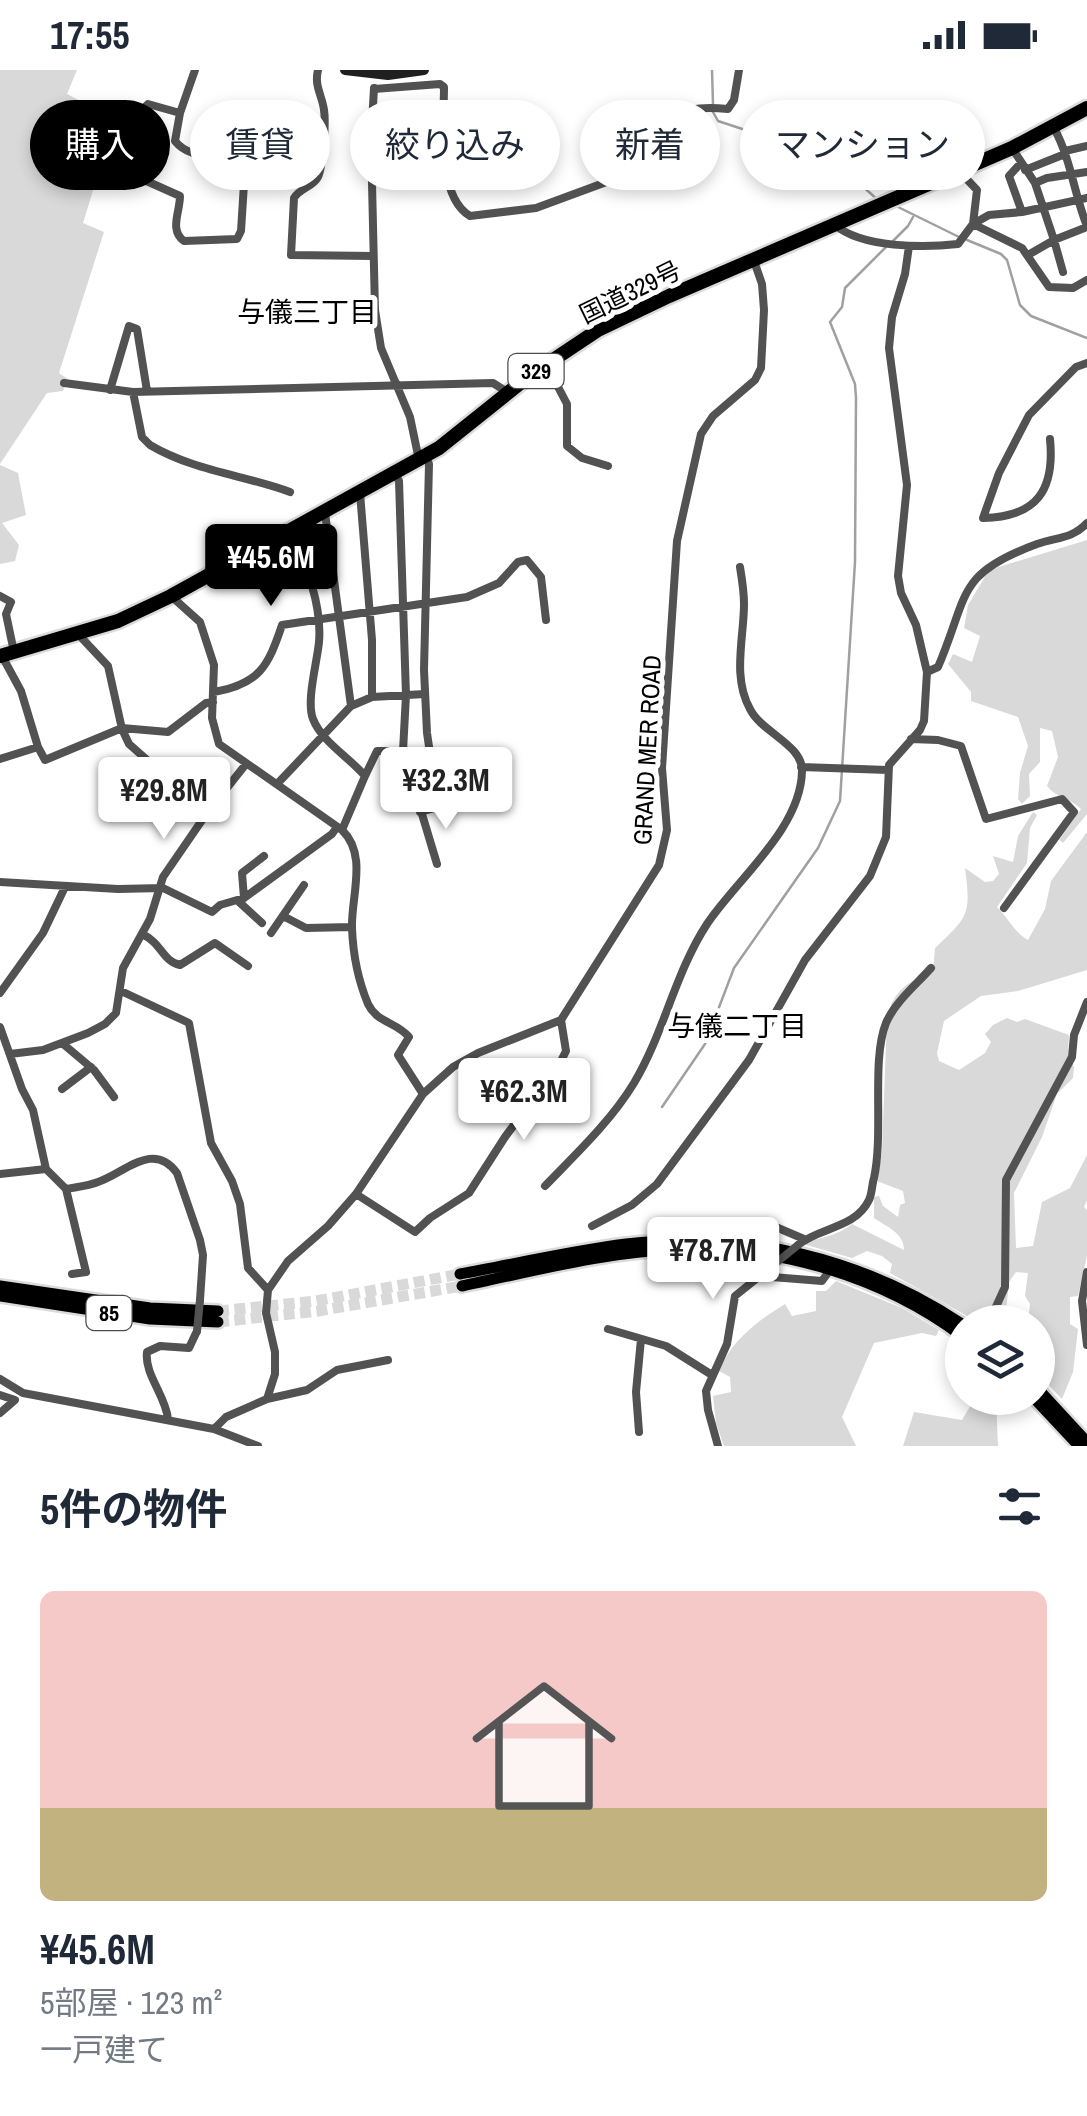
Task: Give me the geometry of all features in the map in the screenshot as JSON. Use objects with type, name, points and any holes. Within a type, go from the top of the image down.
[{"type":"highway","name":"国道329号","points":[[985,160],[1087,108]]},
{"type":"highway","name":"国道329号","points":[[5,655],[78,634],[171,596],[422,458],[546,364],[621,318],[916,190]]},
{"type":"main road","points":[[345,70],[424,70]]},
{"type":"main road","points":[[741,1246],[848,1275],[908,1302],[945,1325]]},
{"type":"main road","points":[[461,1280],[584,1257],[741,1246],[852,1268],[913,1294],[945,1314]]},
{"type":"main road","name":"85","points":[[0,1286],[218,1316],[150,1318],[0,1296]]},
{"type":"main road","points":[[1055,1407],[1087,1442]]},
{"type":"main road","points":[[1050,1415],[1078,1446]]},
{"type":"street","points":[[180,113],[148,104],[112,141],[110,161],[180,196],[175,230],[179,238],[237,239],[242,231],[245,168],[237,160],[190,155],[175,142],[180,113],[196,70]]},
{"type":"street","points":[[318,70],[317,87],[324,114],[319,175],[294,198],[291,255],[373,256]]},
{"type":"street","points":[[374,88],[444,86],[444,166],[458,204],[470,216],[536,208],[640,170],[664,125],[674,116],[728,109],[734,100],[739,70]]},
{"type":"street","points":[[376,72],[371,142],[374,310],[381,348],[398,383],[422,458],[428,464],[425,694],[438,807],[420,812]]},
{"type":"street","points":[[1028,255],[1087,226],[1054,128]]},
{"type":"street","points":[[1022,212],[1009,176],[1022,167],[1087,146]]},
{"type":"street","points":[[1012,148],[1035,183],[1064,272]]},
{"type":"street","points":[[1035,183],[1087,172]]},
{"type":"street","points":[[973,224],[977,190]]},
{"type":"street","points":[[836,225],[847,235],[908,246],[941,246],[964,237],[973,224],[990,215],[1087,198]]},
{"type":"street","points":[[973,224],[1022,248],[1049,287],[1074,288],[1087,280]]},
{"type":"street","points":[[592,1226],[639,1200],[656,1184],[749,1060],[805,960],[870,876],[886,837],[891,759],[924,721],[928,672],[898,576],[907,484],[889,348],[908,246]]},
{"type":"street","name":"GRAND MER ROAD","points":[[560,1020],[659,866],[665,845],[662,768],[677,541],[701,434],[713,416],[755,380],[762,368],[764,310],[762,284],[754,261]]},
{"type":"street","points":[[110,390],[128,326],[137,329],[147,392]]},
{"type":"street","points":[[546,364],[566,404],[567,446],[577,455],[608,466]]},
{"type":"street","points":[[1050,439],[1052,472],[1042,494],[1021,511],[983,518],[1029,415],[1076,366],[1087,364]]},
{"type":"street","points":[[64,382],[132,392],[493,383],[509,393]]},
{"type":"street","points":[[132,392],[142,437],[150,445],[233,478],[262,482],[290,492]]},
{"type":"street","points":[[395,474],[399,481],[406,694],[404,750],[437,864]]},
{"type":"street","points":[[360,493],[372,640],[372,697]]},
{"type":"street","points":[[325,513],[351,706]]},
{"type":"street","points":[[928,672],[938,667],[956,626],[960,606],[978,574],[1013,553],[1072,536],[1087,523]]},
{"type":"street","points":[[288,532],[305,567],[317,621],[319,639],[310,711],[324,735],[364,776]]},
{"type":"street","points":[[0,596],[11,602],[6,614],[5,655],[45,760],[122,728],[168,732],[213,697],[252,681],[264,666],[282,625],[467,597],[499,583],[518,562],[527,560],[541,577],[546,620]]},
{"type":"street","points":[[546,1186],[586,1144],[635,1082],[706,926],[778,834],[802,776],[798,756],[749,709],[740,657],[744,609],[740,567]]},
{"type":"street","points":[[171,596],[200,622],[214,666],[214,732],[219,744],[340,829],[354,846],[352,927],[357,971],[370,1009],[378,1019],[403,1030],[409,1038],[398,1055],[423,1094]]},
{"type":"street","points":[[78,634],[108,666],[129,744],[206,813]]},
{"type":"street","points":[[278,783],[351,706],[372,697],[425,694]]},
{"type":"street","points":[[911,739],[961,746],[986,819],[1062,799],[1074,812],[1004,908]]},
{"type":"street","points":[[0,759],[38,748]]},
{"type":"street","points":[[0,882],[160,888],[212,912],[220,905],[241,900],[340,829],[377,751],[404,750]]},
{"type":"street","points":[[0,1058],[62,1043],[105,1024],[116,1013],[123,968],[156,906],[163,877],[206,813],[246,764]]},
{"type":"street","points":[[801,766],[888,770]]},
{"type":"street","points":[[262,923],[241,900],[242,873],[264,856]]},
{"type":"street","points":[[271,933],[304,885]]},
{"type":"street","points":[[0,993],[43,934],[64,887]]},
{"type":"street","points":[[283,916],[306,928],[352,927]]},
{"type":"street","points":[[142,934],[153,939],[172,964],[180,966],[215,942],[248,966]]},
{"type":"street","points":[[718,1446],[706,1391],[726,1344],[735,1296],[801,1242],[838,1228],[869,1200],[879,1155],[881,1045],[885,1026],[892,1012],[930,968]]},
{"type":"street","points":[[121,991],[190,1022],[211,1143],[240,1204],[248,1268],[268,1290]]},
{"type":"street","points":[[996,1305],[1005,1287],[1006,1180],[1072,1057],[1074,1035],[1087,1002]]},
{"type":"street","points":[[267,1398],[276,1374],[276,1352],[266,1313],[268,1290],[288,1261],[328,1226],[356,1194],[423,1094],[452,1067],[560,1020],[566,1051],[462,1200],[430,1218],[415,1232],[356,1194]]},
{"type":"street","points":[[0,1027],[33,1110],[46,1169],[66,1189],[86,1272],[72,1274]]},
{"type":"street","points":[[62,1043],[92,1067],[114,1097]]},
{"type":"street","points":[[62,1089],[92,1067]]},
{"type":"street","points":[[66,1189],[98,1182],[144,1158],[154,1157],[171,1164],[177,1172],[203,1255],[196,1340],[189,1348],[160,1346],[148,1352],[146,1361],[166,1405],[168,1419]]},
{"type":"street","points":[[0,1174],[46,1169]]},
{"type":"street","points":[[741,1246],[755,1226],[764,1222],[801,1242]]},
{"type":"street","points":[[769,1270],[772,1277],[822,1281],[830,1270]]},
{"type":"street","points":[[1087,1272],[1082,1301],[1087,1344]]},
{"type":"street","points":[[608,1329],[666,1346],[712,1374]]},
{"type":"street","points":[[639,1432],[636,1392],[641,1340]]},
{"type":"street","points":[[214,1429],[226,1417],[267,1398],[296,1394],[337,1370],[388,1360]]},
{"type":"street","points":[[0,1379],[19,1396]]},
{"type":"street","points":[[0,1395],[168,1419],[214,1429],[258,1446]]},
{"type":"street","points":[[0,1413],[19,1396]]},
{"type":"shaded area","points":[[0,70],[77,70],[67,94],[79,100],[30,100],[30,190],[93,190],[83,223],[104,232],[59,373],[68,379],[63,391],[47,393],[0,464]]},
{"type":"shaded area","points":[[0,465],[18,473],[26,515],[2,523],[19,545],[15,561],[0,564]]},
{"type":"shaded area","points":[[1087,540],[1087,814],[1063,843],[1059,840],[1081,809],[1047,786],[1058,757],[1052,731],[1040,728],[1040,762],[1029,774],[1030,796],[1022,804],[1018,799],[1020,773],[1028,746],[1018,717],[971,701],[971,692],[948,664],[953,654],[972,662],[980,636],[964,628],[968,605],[989,570]]},
{"type":"shaded area","points":[[1033,812],[1037,815],[1030,828],[1027,863],[997,907],[1028,940],[1045,909],[1051,881],[1087,832],[1087,970],[1018,991],[981,996],[944,1021],[937,1053],[939,1061],[959,1070],[985,1053],[991,1042],[985,1034],[1007,1018],[1017,1022],[1025,1019],[1069,1035],[1073,1078],[1057,1094],[1042,1137],[1014,1193],[1016,1248],[1033,1246],[1042,1202],[1070,1188],[1087,1155],[1087,1256],[1078,1296],[1070,1297],[1070,1324],[1078,1329],[1073,1372],[1062,1399],[1055,1392],[1055,1305],[1030,1305],[1025,1296],[1028,1273],[1016,1272],[1009,1282],[1007,1305],[947,1305],[890,1273],[892,1264],[882,1256],[867,1251],[852,1258],[803,1244],[852,1224],[904,1250],[898,1235],[874,1218],[874,1197],[879,1196],[883,1206],[898,1217],[900,1205],[905,1203],[903,1191],[877,1181],[882,1152],[887,1016],[904,988],[933,971],[935,948],[961,921],[968,895],[965,868],[985,882],[993,881],[999,874],[993,856],[1013,862],[1018,836]]},
{"type":"shaded area","points":[[836,1281],[902,1308],[939,1330],[936,1336],[922,1333],[874,1343],[842,1417],[856,1446],[724,1446],[713,1396],[731,1392],[730,1377],[719,1371],[730,1350],[755,1325],[785,1304],[792,1316],[816,1311],[816,1291],[826,1291]]},
{"type":"shaded area","points":[[914,1412],[962,1420],[965,1415],[997,1415],[998,1446],[903,1446]]},
{"type":"waterway","points":[[712,70],[713,100]]},
{"type":"waterway","points":[[720,122],[797,147],[850,175],[879,201]]},
{"type":"waterway","points":[[896,206],[959,237]]},
{"type":"waterway","points":[[892,242],[913,217]]},
{"type":"waterway","points":[[967,240],[1007,260],[1020,305],[1031,316],[1087,338]]},
{"type":"waterway","points":[[662,1107],[705,1044],[734,968],[818,848],[840,801],[855,562],[856,398],[855,384],[830,322],[842,307],[845,288],[886,247]]},
{"type":"tunnel","points":[[218,1311],[316,1301],[460,1274]]},
{"type":"tunnel","points":[[218,1322],[318,1311],[462,1286]]},
{"type":"district","name":"与儀三丁目","points":[[307,312]]},
{"type":"district","name":"与儀二丁目","points":[[737,1026]]}]
